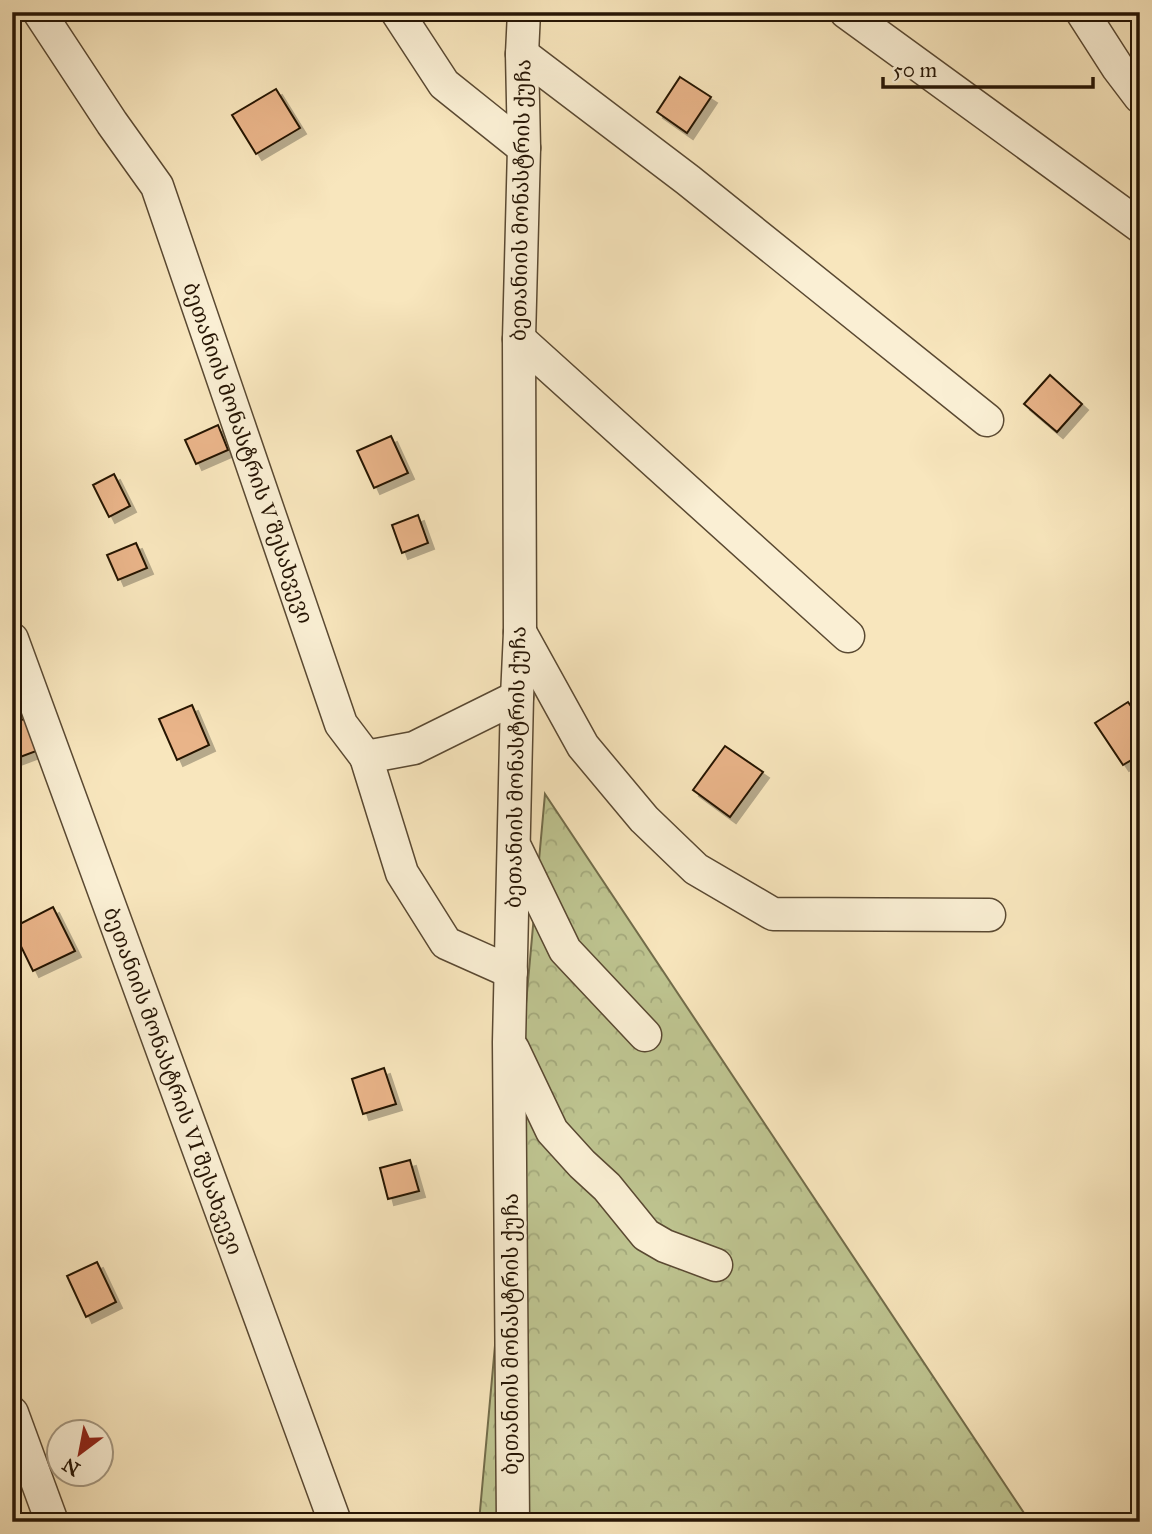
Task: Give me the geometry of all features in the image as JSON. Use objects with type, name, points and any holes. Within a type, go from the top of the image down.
[{"type":"street","name":"ბეთანიის მონასტრის V შესახვევი","points":[[40,12],[112,123],[157,186],[341,724],[366,757],[402,873],[446,943],[511,972]]},
{"type":"street","points":[[397,12],[444,84],[524,148]]},
{"type":"street","name":"ბეთანიის მონასტრის ქუჩა","points":[[513,1522],[509,1042],[520,632],[519,339],[524,12]]},
{"type":"street","points":[[846,12],[1140,226]]},
{"type":"street","points":[[1082,12],[1140,97]]},
{"type":"street","points":[[522,54],[688,180],[987,420]]},
{"type":"street","points":[[519,339],[848,636]]},
{"type":"street","points":[[520,632],[583,747],[644,819],[696,869],[773,914],[989,915]]},
{"type":"street","name":"ბეთანიის მონასტრის VI შესახვევი","points":[[12,639],[335,1522]]},
{"type":"street","points":[[366,757],[414,748],[517,697]]},
{"type":"street","points":[[514,844],[565,950],[645,1035]]},
{"type":"street","points":[[509,1042],[552,1131],[607,1187],[646,1235],[665,1247],[716,1265]]},
{"type":"street","points":[[12,1413],[52,1522]]},
{"type":"green space","points":[[545,794],[1030,1522],[479,1522]]},
{"type":"building","points":[[680,77],[711,97],[687,133],[657,112]]},
{"type":"building","points":[[276,89],[300,128],[256,154],[232,115]]},
{"type":"building","points":[[1050,375],[1082,404],[1057,432],[1024,404]]},
{"type":"building","points":[[218,425],[228,450],[196,464],[185,440]]},
{"type":"building","points":[[391,436],[408,473],[374,488],[357,451]]},
{"type":"building","points":[[114,474],[130,506],[109,517],[93,485]]},
{"type":"building","points":[[418,515],[428,543],[402,553],[392,525]]},
{"type":"building","points":[[136,543],[147,568],[118,580],[107,555]]},
{"type":"building","points":[[1128,702],[1140,719],[1140,755],[1123,765],[1095,723]]},
{"type":"building","points":[[192,705],[209,745],[177,760],[159,719]]},
{"type":"building","points":[[27,718],[39,750],[12,760],[12,723]]},
{"type":"building","points":[[725,746],[763,772],[730,817],[693,790]]},
{"type":"building","points":[[53,907],[75,951],[33,971],[12,928]]},
{"type":"building","points":[[384,1068],[396,1104],[363,1114],[352,1079]]},
{"type":"building","points":[[410,1160],[419,1191],[388,1199],[380,1168]]},
{"type":"building","points":[[97,1262],[116,1302],[86,1317],[67,1276]]}]
